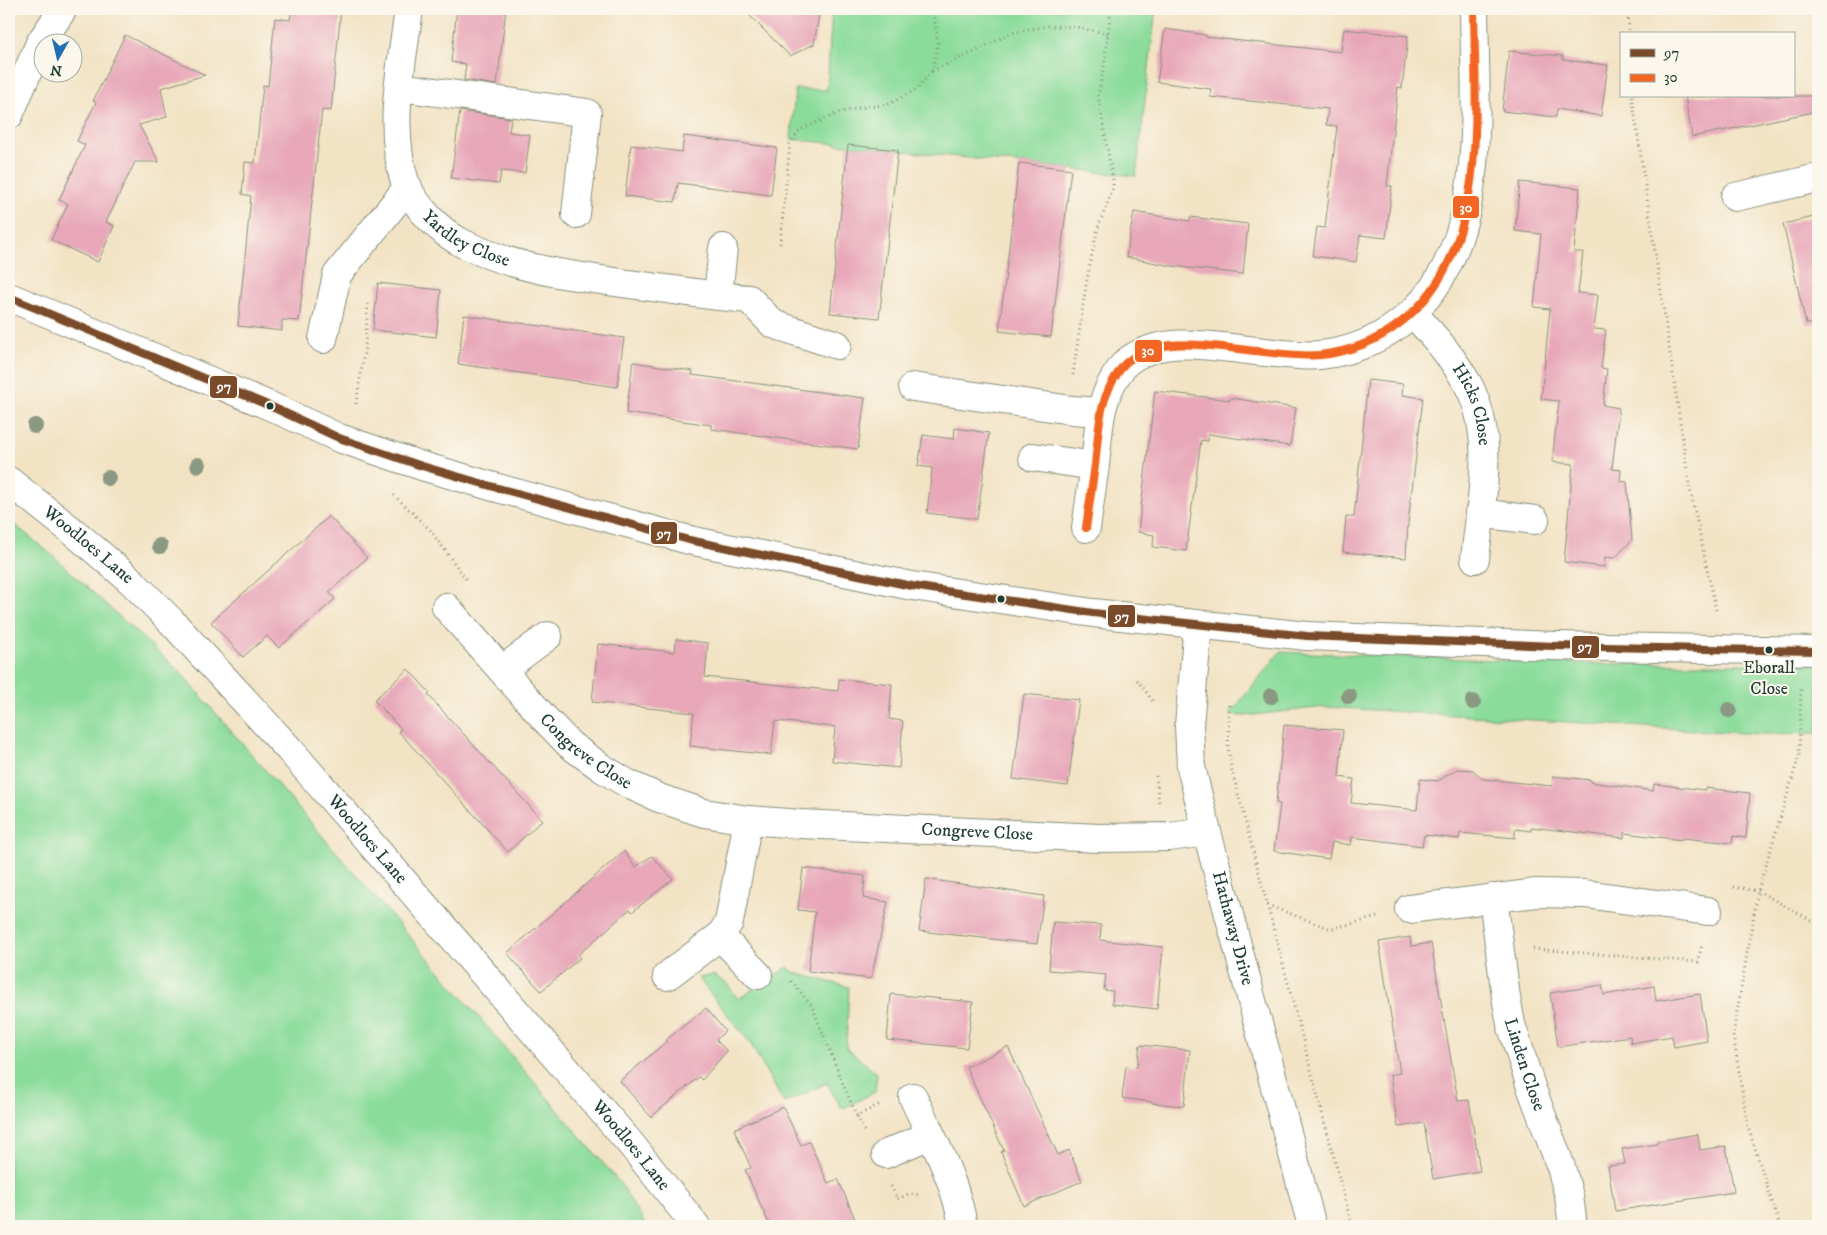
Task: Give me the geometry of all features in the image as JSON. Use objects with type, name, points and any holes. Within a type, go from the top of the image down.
[{"type":"street","points":[[9,115],[40,43],[63,9]]},
{"type":"street","name":"Yardley Close","points":[[408,9],[397,122],[398,152],[408,187],[420,209],[446,231],[462,243],[491,256],[570,276],[749,299],[774,324],[837,345]]},
{"type":"street","points":[[1086,528],[1101,412],[1110,384],[1127,361],[1155,348],[1186,344],[1280,354],[1320,355],[1357,347],[1388,332],[1413,313],[1430,294],[1452,258],[1462,227],[1468,197],[1475,131],[1477,75],[1474,9]]},
{"type":"street","points":[[400,87],[587,113],[576,214]]},
{"type":"street","points":[[1735,197],[1818,178]]},
{"type":"street","points":[[323,339],[337,275],[408,187]]},
{"type":"street","points":[[718,296],[723,248]]},
{"type":"street","points":[[9,297],[261,402],[339,438],[494,487],[690,540],[912,586],[1093,612],[1307,636],[1578,647],[1818,651]]},
{"type":"street","name":"Hicks Close","points":[[1413,313],[1443,347],[1465,377],[1480,412],[1484,459],[1475,559]]},
{"type":"street","points":[[914,387],[1072,410],[1101,412]]},
{"type":"street","points":[[1033,457],[1095,466]]},
{"type":"street","name":"Woodloes Lane","points":[[9,481],[129,579],[171,621],[289,748],[630,1143],[696,1226]]},
{"type":"street","points":[[1479,512],[1535,520]]},
{"type":"street","name":"Congreve Close","points":[[446,607],[570,745],[628,784],[659,798],[704,813],[748,820],[801,824],[1099,838],[1169,837],[1207,832]]},
{"type":"street","name":"Hathaway Drive","points":[[1198,625],[1190,725],[1191,767],[1312,1226]]},
{"type":"street","points":[[502,670],[548,636]]},
{"type":"street","points":[[667,976],[720,936],[729,922],[748,820]]},
{"type":"street","points":[[1409,908],[1536,893],[1585,894],[1708,910]]},
{"type":"street","name":"Linden Close","points":[[1493,898],[1504,988],[1511,1024],[1531,1088],[1561,1167],[1569,1196],[1573,1226]]},
{"type":"street","points":[[720,936],[758,975]]},
{"type":"street","points":[[913,1097],[950,1181],[963,1226]]},
{"type":"street","points":[[886,1154],[930,1135]]},
{"type":"path","points":[[932,71],[938,43],[934,14],[936,9]]},
{"type":"path","points":[[1072,410],[1070,394],[1086,285],[1098,228],[1114,188],[1098,96],[1104,66],[1111,9]]},
{"type":"path","points":[[1628,9],[1629,32]]},
{"type":"path","points":[[780,244],[790,144],[800,130],[838,113],[889,104],[917,89],[932,71],[1011,33],[1047,26],[1077,27],[1108,34]]},
{"type":"path","points":[[1632,98],[1690,489],[1716,610]]},
{"type":"path","points":[[356,404],[365,346],[368,301]]},
{"type":"path","points":[[394,495],[430,530],[469,583],[446,607]]},
{"type":"path","points":[[1780,1226],[1748,1127],[1734,1035],[1758,891],[1799,756],[1800,688]]},
{"type":"path","points":[[1229,705],[1228,746],[1231,766],[1352,1226]]},
{"type":"path","points":[[1267,904],[1331,929],[1409,908]]},
{"type":"path","points":[[790,980],[812,1006],[857,1116]]},
{"type":"green space","points":[[832,9],[1156,9],[1136,176],[791,139],[795,89],[827,90]]},
{"type":"green space","points":[[9,520],[53,556],[181,673],[620,1183],[646,1226],[9,1226]]},
{"type":"green space","points":[[1280,652],[1601,664],[1818,664],[1818,733],[1759,734],[1325,707],[1244,716],[1229,715]]},
{"type":"green space","points":[[788,967],[795,973],[849,987],[846,1048],[877,1073],[875,1092],[842,1109],[827,1083],[784,1103],[750,1043],[698,978],[713,975],[727,984],[738,999]]},
{"type":"building","points":[[292,9],[341,9],[331,111],[322,110],[299,321],[282,320],[282,331],[238,326],[251,196],[242,194],[245,162],[255,163],[263,85],[268,86],[275,18],[290,20]]},
{"type":"building","points":[[457,9],[506,9],[497,85],[464,80],[466,64],[451,62]]},
{"type":"building","points":[[743,9],[820,9],[814,44],[790,56]]},
{"type":"building","points":[[1165,29],[1206,35],[1206,37],[1341,52],[1344,29],[1408,36],[1402,88],[1398,87],[1387,186],[1392,186],[1386,238],[1360,235],[1356,262],[1313,256],[1317,227],[1325,228],[1337,126],[1326,125],[1328,109],[1210,97],[1211,89],[1157,82]]},
{"type":"building","points":[[125,35],[205,75],[161,88],[167,117],[139,125],[159,162],[135,162],[106,222],[114,226],[98,262],[51,240],[68,204],[59,200],[85,145],[77,141],[96,102],[93,101]]},
{"type":"building","points":[[1509,51],[1563,56],[1563,60],[1608,65],[1601,116],[1557,109],[1556,117],[1502,111]]},
{"type":"building","points":[[1794,96],[1818,96],[1818,111],[1692,137],[1685,98],[1794,98]]},
{"type":"building","points":[[460,111],[511,118],[509,132],[530,135],[525,173],[501,171],[499,184],[451,178]]},
{"type":"building","points":[[684,136],[777,148],[771,195],[678,183],[675,202],[625,196],[631,145],[682,152]]},
{"type":"building","points":[[848,145],[898,150],[879,318],[830,313]]},
{"type":"building","points":[[1019,163],[1071,169],[1051,337],[999,331]]},
{"type":"building","points":[[1520,182],[1580,188],[1574,252],[1583,252],[1578,293],[1598,295],[1594,329],[1606,330],[1601,368],[1607,369],[1603,405],[1619,408],[1612,469],[1621,470],[1620,481],[1627,482],[1632,540],[1615,558],[1605,557],[1604,567],[1564,562],[1573,464],[1552,462],[1559,401],[1541,399],[1550,309],[1534,307],[1541,234],[1515,231]]},
{"type":"building","points":[[1134,212],[1190,221],[1190,217],[1248,224],[1243,274],[1172,266],[1126,257]]},
{"type":"building","points":[[1818,216],[1818,323],[1806,324],[1783,224]]},
{"type":"building","points":[[378,283],[441,290],[436,337],[373,330]]},
{"type":"building","points":[[464,315],[624,338],[617,387],[458,364]]},
{"type":"building","points":[[633,362],[693,371],[692,375],[865,398],[858,449],[711,429],[711,425],[626,413]]},
{"type":"building","points":[[1368,380],[1403,384],[1402,395],[1423,398],[1408,523],[1406,558],[1343,552],[1346,517],[1354,517]]},
{"type":"building","points":[[1155,391],[1230,400],[1231,398],[1296,408],[1290,446],[1208,434],[1208,441],[1201,440],[1186,551],[1153,547],[1154,535],[1138,532]]},
{"type":"building","points":[[955,428],[989,433],[977,519],[927,513],[932,468],[918,466],[923,435],[954,439]]},
{"type":"building","points":[[329,516],[367,558],[329,592],[335,599],[279,648],[267,636],[243,657],[211,622]]},
{"type":"building","points":[[676,639],[708,643],[705,677],[838,691],[839,679],[892,684],[889,719],[903,721],[899,768],[832,761],[835,727],[775,721],[771,755],[690,746],[694,713],[592,702],[598,644],[675,652]]},
{"type":"building","points":[[408,669],[430,693],[428,695],[542,820],[508,852],[398,731],[401,729],[374,700]]},
{"type":"building","points":[[1024,694],[1079,700],[1068,786],[1013,779]]},
{"type":"building","points":[[1284,725],[1343,730],[1339,777],[1354,779],[1351,803],[1417,810],[1420,779],[1438,781],[1457,769],[1473,770],[1483,779],[1552,786],[1553,776],[1591,780],[1591,782],[1653,791],[1654,784],[1705,790],[1705,788],[1750,793],[1746,838],[1733,836],[1732,843],[1682,838],[1682,840],[1624,833],[1624,838],[1531,827],[1531,831],[1515,829],[1515,838],[1460,833],[1459,839],[1424,835],[1422,846],[1352,837],[1351,845],[1332,842],[1329,859],[1274,851],[1280,804],[1276,803]]},
{"type":"building","points":[[624,851],[635,867],[652,856],[673,879],[632,912],[630,909],[578,955],[580,958],[541,991],[507,953]]},
{"type":"building","points":[[803,868],[865,876],[863,898],[888,902],[871,979],[808,971],[815,912],[798,910]]},
{"type":"building","points":[[926,879],[1044,896],[1037,944],[919,931]]},
{"type":"building","points":[[1053,922],[1101,925],[1100,940],[1163,947],[1157,1009],[1112,1004],[1113,991],[1104,990],[1106,975],[1049,970]]},
{"type":"building","points":[[1410,937],[1411,946],[1431,943],[1458,1101],[1469,1100],[1480,1171],[1433,1179],[1424,1123],[1398,1127],[1390,1075],[1400,1073],[1379,942]]},
{"type":"building","points":[[1602,985],[1604,995],[1654,986],[1656,1001],[1700,994],[1707,1041],[1674,1047],[1672,1036],[1631,1043],[1630,1036],[1558,1047],[1550,993]]},
{"type":"building","points":[[891,994],[973,1002],[967,1048],[887,1040]]},
{"type":"building","points":[[706,1008],[725,1031],[716,1040],[727,1051],[702,1080],[699,1077],[651,1117],[620,1081]]},
{"type":"building","points":[[1140,1045],[1190,1050],[1184,1106],[1122,1098],[1126,1066],[1137,1067]]},
{"type":"building","points":[[1008,1047],[1058,1155],[1069,1150],[1082,1181],[1024,1206],[1001,1152],[1004,1151],[966,1067]]},
{"type":"building","points":[[783,1107],[801,1145],[809,1142],[828,1183],[838,1179],[858,1226],[770,1226],[745,1170],[751,1168],[734,1129]]},
{"type":"building","points":[[1698,1134],[1700,1150],[1726,1146],[1734,1192],[1615,1211],[1608,1166],[1625,1164],[1622,1149],[1657,1144],[1657,1141]]},
{"type":"transit line","name":"30","points":[[1086,528],[1103,404],[1113,381],[1128,361],[1157,347],[1190,344],[1304,356],[1331,354],[1362,345],[1382,335],[1400,323],[1429,294],[1450,259],[1464,220],[1472,178],[1476,91],[1474,9]]},
{"type":"transit line","name":"97","points":[[9,297],[270,406],[339,438],[422,466],[689,540],[912,586],[1093,613],[1307,636],[1554,646],[1818,651]]},
{"type":"place","name":"Eborall Close","points":[[1769,650]]}]
